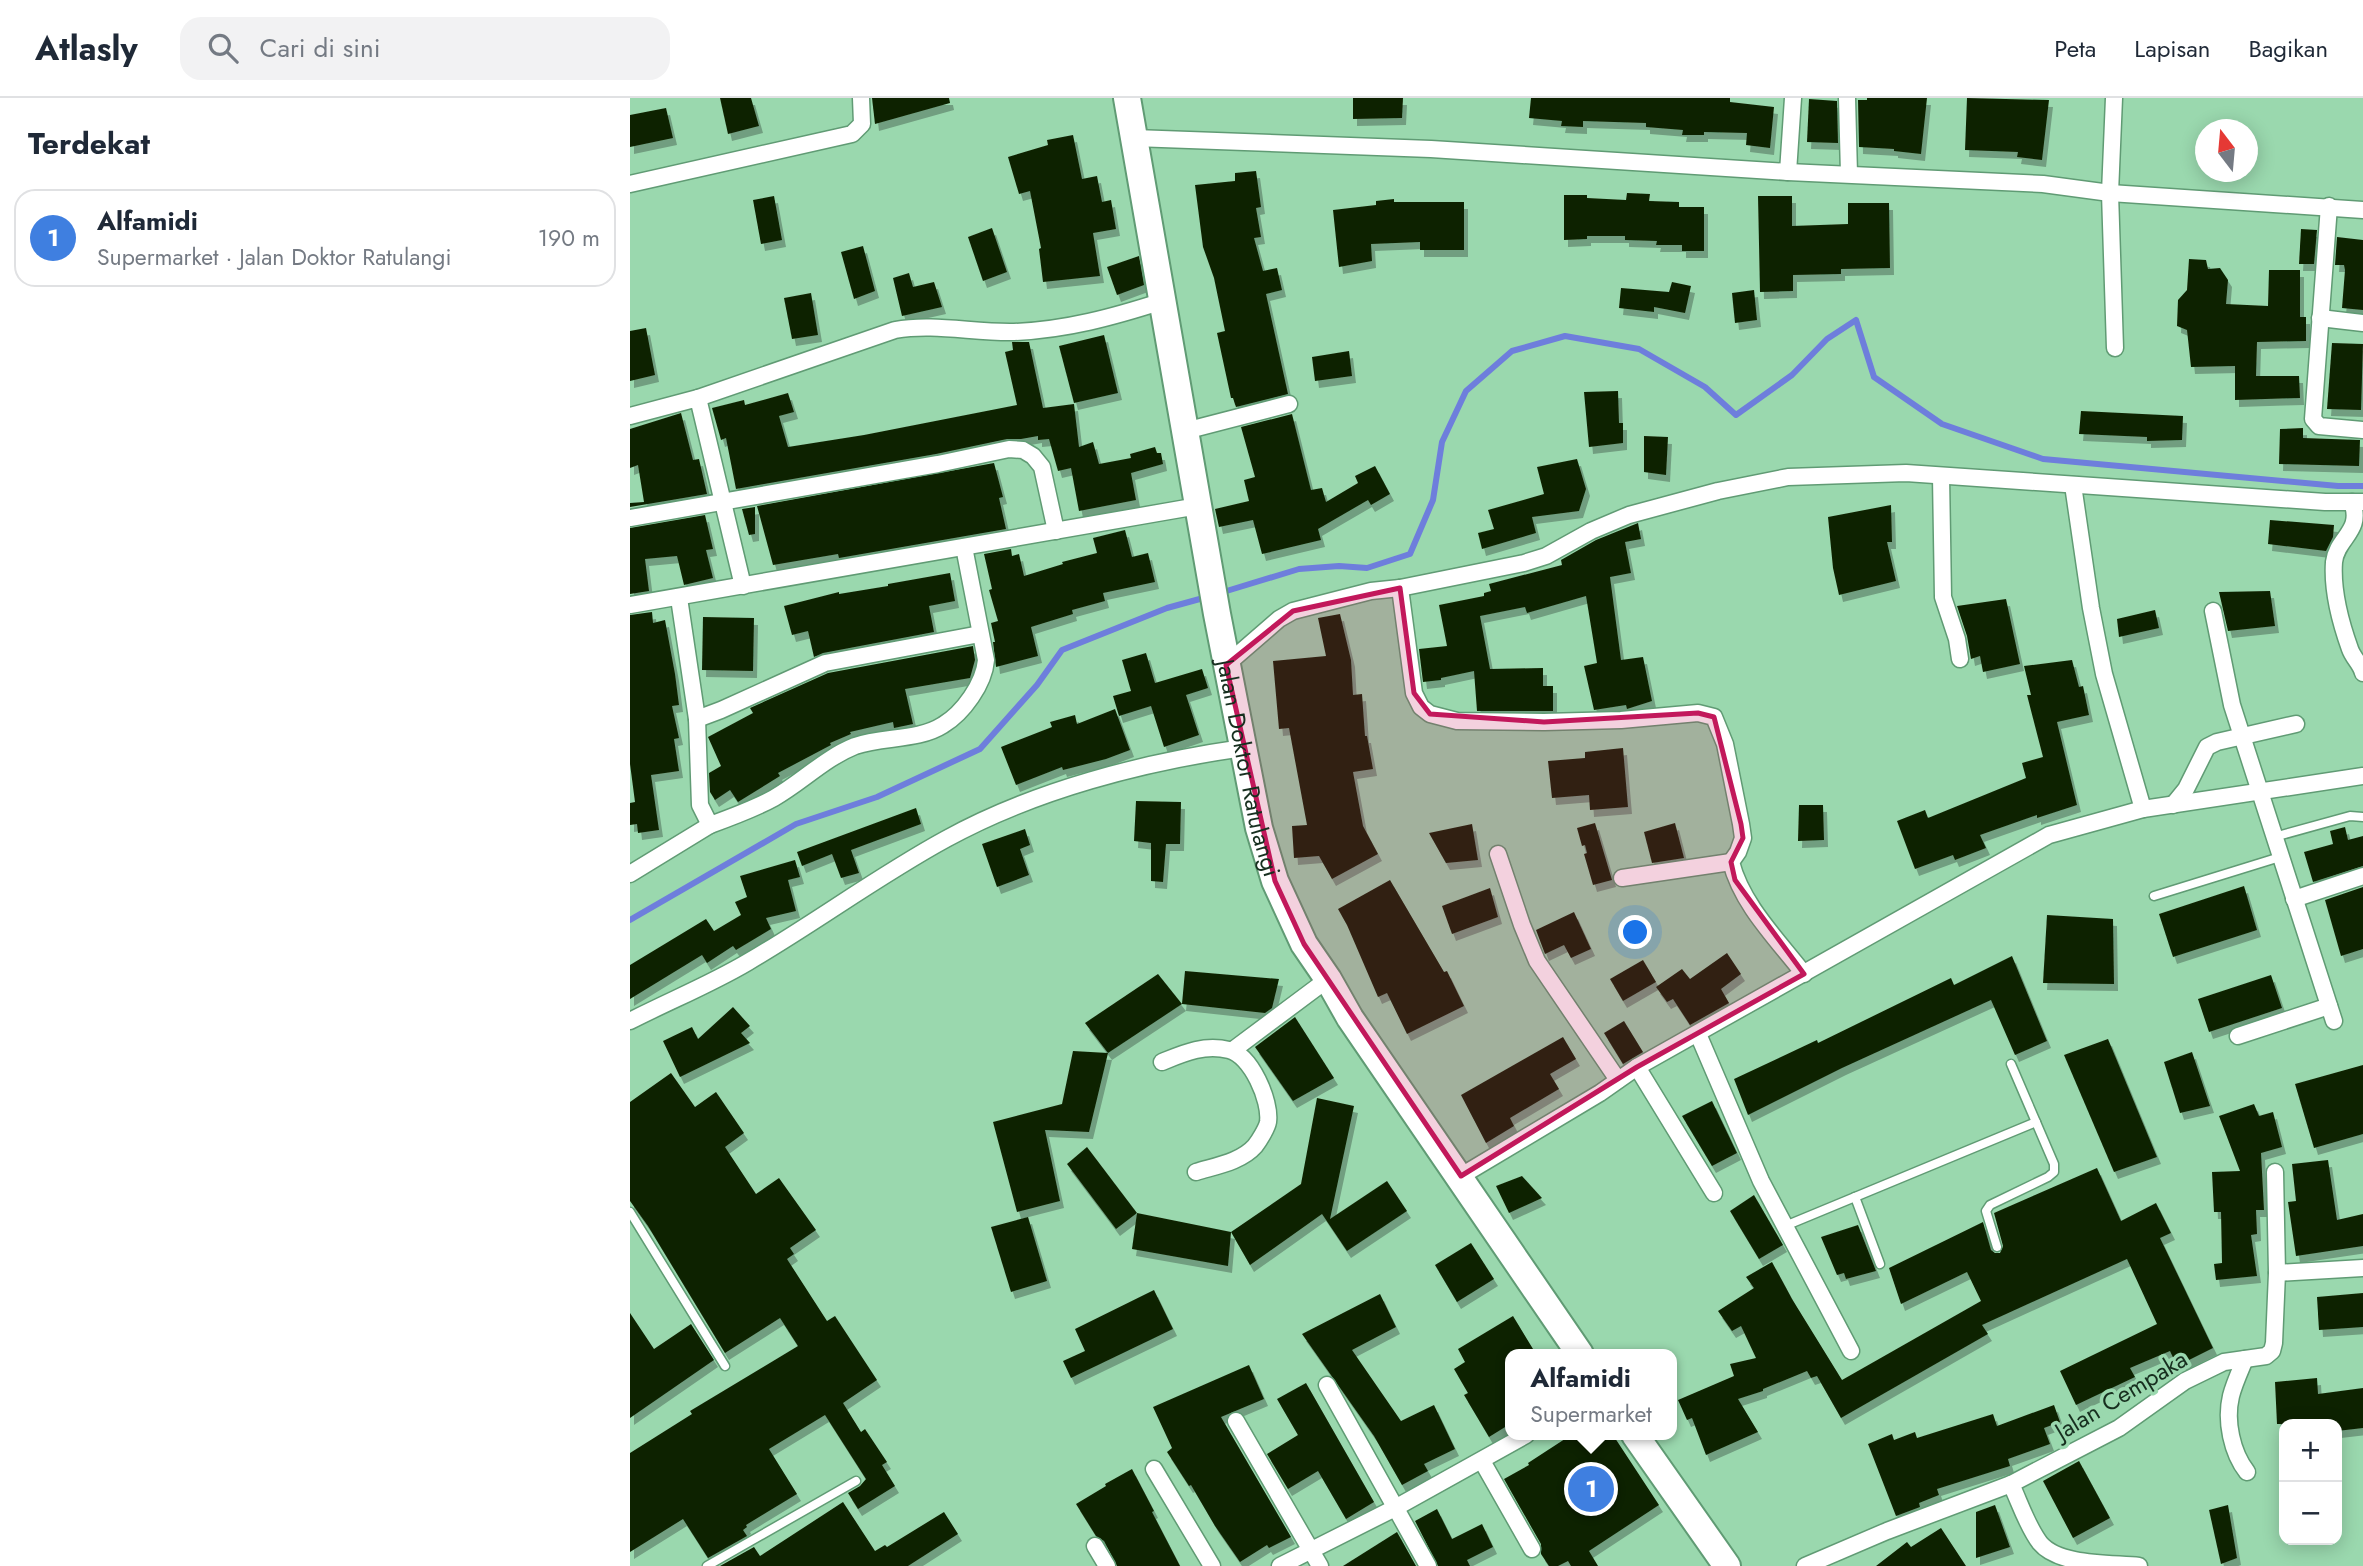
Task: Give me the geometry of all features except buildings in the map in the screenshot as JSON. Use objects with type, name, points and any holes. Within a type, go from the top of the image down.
[{"type":"highway","name":"Jalan Doktor Ratulangi","points":[[1127,98],[1216,614],[1259,828],[1275,881],[1304,944],[1350,1018],[1461,1176],[1577,1349]]},
{"type":"highway","points":[[1639,1440],[1727,1566]]},
{"type":"street","points":[[630,184],[852,134],[862,124],[861,98]]},
{"type":"street","points":[[1788,173],[1793,98]]},
{"type":"street","points":[[1847,98],[1849,174]]},
{"type":"street","points":[[2114,98],[2110,193],[2115,348]]},
{"type":"street","points":[[1134,138],[1432,149],[1788,173],[2043,184],[2110,193],[2363,210]]},
{"type":"street","points":[[2329,206],[2313,419],[2319,426],[2363,430]]},
{"type":"street","points":[[630,416],[698,398],[895,330],[922,326],[983,331],[1046,329],[1095,322],[1163,301]]},
{"type":"street","points":[[2320,318],[2363,323]]},
{"type":"street","points":[[698,398],[743,586]]},
{"type":"street","points":[[1185,430],[1289,404]]},
{"type":"street","points":[[630,518],[1009,449],[1023,450],[1042,467],[1056,531]]},
{"type":"street","points":[[1226,665],[1279,619],[1293,611],[1371,591],[1400,588],[1524,563],[1546,556],[1591,531],[1629,515],[1718,491],[1788,477],[1867,473],[2358,502],[2356,521],[2334,560],[2334,582],[2351,653],[2361,665],[2363,673]]},
{"type":"street","points":[[1941,476],[1943,597],[1957,639],[1960,659]]},
{"type":"street","points":[[2073,485],[2091,608],[2104,674],[2143,809]]},
{"type":"street","points":[[630,606],[1198,506]]},
{"type":"street","points":[[630,874],[710,825],[775,797],[836,755],[874,740],[930,731],[952,718],[979,685],[986,660],[964,547]]},
{"type":"street","points":[[1400,588],[1414,692],[1421,707],[1430,715],[1457,721],[1544,722],[1621,720],[1698,713],[1714,718],[1725,744],[1741,824],[1742,838],[1738,852],[1731,862],[1622,878]]},
{"type":"street","points":[[679,598],[697,719],[700,805],[710,825]]},
{"type":"street","points":[[2213,611],[2228,689],[2332,1013],[2238,1036]]},
{"type":"street","points":[[697,719],[825,663],[980,634]]},
{"type":"street","points":[[2173,805],[2186,789],[2207,747],[2297,724]]},
{"type":"street","points":[[630,1021],[747,963],[946,838],[991,817],[1063,790],[1146,766],[1193,755],[1243,748]]},
{"type":"street","points":[[1461,1176],[1637,1067],[2049,835],[2143,809],[2363,776]]},
{"type":"street","points":[[1498,854],[1522,925],[1538,961],[1556,992],[1618,1080]]},
{"type":"street","points":[[1731,862],[1741,892],[1804,974]]},
{"type":"street","points":[[2294,899],[2363,876]]},
{"type":"street","points":[[1233,1050],[1328,979]]},
{"type":"street","points":[[1698,1034],[1761,1181],[1851,1351]]},
{"type":"street","points":[[1162,1062],[1206,1047],[1233,1050],[1254,1071],[1266,1098],[1268,1123],[1255,1146],[1231,1162],[1196,1172]]},
{"type":"street","points":[[1637,1067],[1714,1192]]},
{"type":"street","points":[[2276,1172],[2277,1273],[2363,1268]]},
{"type":"street","name":"Jalan Cempaka","points":[[1805,1566],[1887,1531],[2011,1484],[2119,1428],[2185,1381],[2224,1362],[2266,1356],[2272,1351],[2274,1343],[2277,1273]]},
{"type":"street","points":[[2245,1359],[2231,1397],[2229,1420],[2234,1448],[2247,1472]]},
{"type":"street","points":[[1327,1385],[1428,1566]]},
{"type":"street","points":[[1236,1421],[1320,1566]]},
{"type":"street","points":[[1280,1566],[1395,1508],[1518,1440]]},
{"type":"street","points":[[1482,1461],[1532,1549]]},
{"type":"street","points":[[1154,1469],[1212,1566]]},
{"type":"street","points":[[2011,1484],[2040,1543],[2049,1550],[2076,1560],[2139,1566]]},
{"type":"street","points":[[1095,1546],[1107,1566]]},
{"type":"lane","points":[[2274,837],[2350,816],[2363,817]]},
{"type":"lane","points":[[2154,896],[2280,857]]},
{"type":"lane","points":[[1997,1247],[1987,1219],[1986,1211],[1990,1205],[2054,1172],[2054,1164],[2011,1063]]},
{"type":"lane","points":[[1785,1226],[2036,1122]]},
{"type":"lane","points":[[1855,1197],[1880,1264]]},
{"type":"lane","points":[[630,1212],[724,1366]]},
{"type":"lane","points":[[707,1566],[856,1481]]},
{"type":"highlighted area","points":[[1400,588],[1414,693],[1430,714],[1544,722],[1698,713],[1714,717],[1743,838],[1731,862],[1735,880],[1804,974],[1637,1067],[1461,1176],[1304,944],[1275,881],[1226,665],[1293,611]]},
{"type":"waterway","points":[[1220,593],[1299,569],[1339,566],[1367,568],[1410,554],[1433,500],[1442,442],[1466,391],[1512,351],[1565,336],[1639,349],[1705,387],[1736,415],[1792,375],[1827,339],[1856,320],[1874,377],[1942,424],[2043,459],[2338,486],[2363,486]]},
{"type":"waterway","points":[[630,920],[796,824],[877,797],[980,749],[1037,685],[1062,650],[1167,608],[1207,597]]},
{"type":"place","name":"Alfamidi","points":[[1591,1489]]}]
